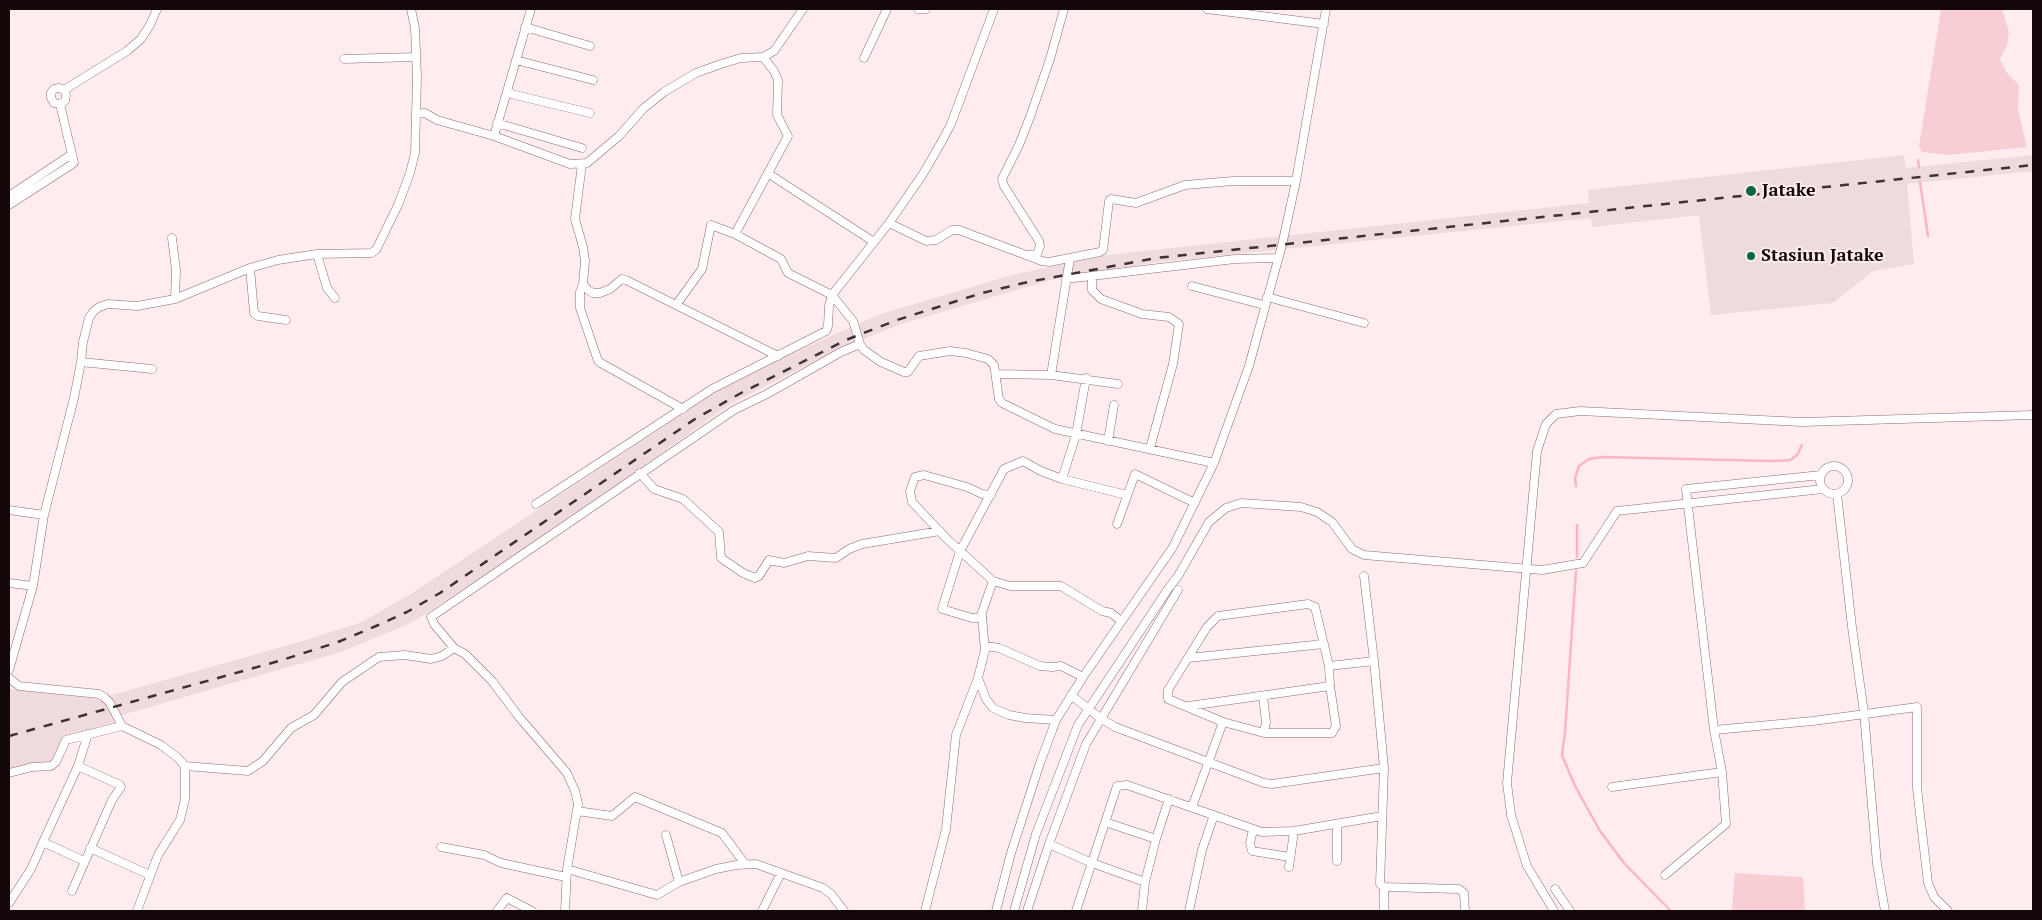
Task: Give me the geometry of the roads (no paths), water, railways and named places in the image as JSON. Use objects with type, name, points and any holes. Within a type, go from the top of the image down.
[{"type":"street","points":[[64,90],[141,39],[157,9]]},
{"type":"street","points":[[9,670],[33,586],[44,515],[81,362],[83,342],[89,318],[98,306],[108,304],[146,305],[175,299],[250,268],[278,260],[317,254],[371,252],[380,244],[398,205],[415,153],[417,114],[416,57],[411,9]]},
{"type":"street","points":[[494,136],[531,9]]},
{"type":"street","points":[[417,114],[425,113],[437,120],[494,136],[570,164],[587,163],[602,151],[654,100],[696,73],[732,60],[763,57],[774,51],[803,9]]},
{"type":"street","points":[[864,58],[887,9]]},
{"type":"street","points":[[918,9],[926,9]]},
{"type":"street","points":[[536,504],[712,389],[826,331],[832,295],[889,223],[928,167],[951,124],[994,9]]},
{"type":"street","points":[[1025,255],[1037,254],[1040,246],[1039,241],[1004,186],[1002,179],[1030,117],[1064,9]]},
{"type":"street","points":[[1208,9],[1324,24]]},
{"type":"street","points":[[996,911],[1011,853],[1056,720],[1083,677],[1173,547],[1214,463],[1249,366],[1278,258],[1296,181],[1326,9]]},
{"type":"street","points":[[525,27],[590,46]]},
{"type":"street","points":[[344,59],[416,57]]},
{"type":"street","points":[[735,234],[788,136],[777,115],[778,80],[774,71],[763,57]]},
{"type":"street","points":[[516,60],[594,80]]},
{"type":"street","points":[[54,89],[64,90],[66,95],[65,101],[60,104],[54,103],[51,98],[51,93],[54,89]]},
{"type":"street","points":[[507,93],[590,113]]},
{"type":"street","points":[[60,104],[73,159]]},
{"type":"street","points":[[497,123],[582,148]]},
{"type":"street","points":[[9,196],[73,159]]},
{"type":"street","points":[[9,205],[73,159]]},
{"type":"street","points":[[582,164],[575,219],[584,253],[580,308],[596,358],[683,409]]},
{"type":"street","points":[[769,174],[874,242]]},
{"type":"street","points":[[889,223],[921,240],[936,240],[956,230],[1045,262],[1103,250],[1109,200],[1111,199],[1136,203],[1185,185],[1233,181],[1296,181]]},
{"type":"street","points":[[676,305],[702,269],[711,225],[735,234],[781,259],[788,273],[832,295],[853,321],[860,344],[864,350],[881,362],[908,372],[919,356],[950,351],[988,359],[994,365],[999,399],[1002,403],[1055,429],[1214,463]]},
{"type":"street","points":[[172,238],[176,270],[175,299]]},
{"type":"street","points":[[317,254],[327,288],[335,298]]},
{"type":"street","points":[[1051,375],[1070,258]]},
{"type":"street","points":[[1066,279],[1235,259],[1278,258]]},
{"type":"street","points":[[250,268],[254,313],[258,316],[286,320]]},
{"type":"street","points":[[1092,277],[1092,290],[1102,299],[1142,314],[1169,317],[1179,324],[1173,364],[1150,448]]},
{"type":"street","points":[[583,284],[588,290],[600,294],[610,289],[622,279],[626,280],[778,356]]},
{"type":"street","points":[[1192,286],[1364,323]]},
{"type":"street","points":[[565,911],[566,873],[578,804],[575,791],[567,774],[519,717],[492,681],[465,654],[454,648],[434,624],[431,616],[734,410],[767,394],[840,352],[860,344]]},
{"type":"street","points":[[81,362],[152,369]]},
{"type":"street","points":[[996,374],[1051,375],[1086,378],[1118,384]]},
{"type":"street","points":[[1062,479],[1076,435],[1086,378]]},
{"type":"street","points":[[1108,441],[1114,405]]},
{"type":"street","points":[[1554,911],[1527,866],[1511,815],[1507,783],[1537,451],[1546,424],[1556,414],[1580,411],[1802,422],[2033,415]]},
{"type":"street","points":[[982,616],[978,619],[972,618],[942,609],[960,551],[1004,469],[1023,461],[1041,471],[1062,479],[1127,495]]},
{"type":"street","points":[[1014,911],[1036,834],[1073,736],[1087,708],[1178,576],[1209,522],[1226,508],[1241,502],[1301,507],[1316,512],[1332,522],[1352,549],[1364,555],[1542,570],[1584,563],[1617,511],[1823,489],[1837,494],[1847,486],[1846,472],[1839,467],[1831,466],[1825,469],[1821,475],[1820,482],[1823,489]]},
{"type":"street","points":[[640,473],[654,489],[684,499],[719,532],[721,558],[743,573],[755,578],[759,576],[769,560],[784,563],[800,557],[836,558],[849,549],[862,544],[940,532]]},
{"type":"street","points":[[1117,524],[1136,474],[1195,503]]},
{"type":"street","points":[[991,495],[982,494],[967,487],[924,475],[915,477],[910,491],[912,502],[940,532],[994,581],[1010,586],[1061,586],[1102,611],[1111,613],[1121,621]]},
{"type":"street","points":[[1665,875],[1726,824],[1722,772],[1714,730],[1686,489],[1821,475]]},
{"type":"street","points":[[1837,494],[1864,713],[1877,864],[1885,911]]},
{"type":"street","points":[[9,510],[44,515]]},
{"type":"street","points":[[1364,576],[1384,768],[1380,884],[1384,887],[1459,889],[1464,893],[1465,911]]},
{"type":"street","points":[[985,651],[982,616],[994,581]]},
{"type":"street","points":[[9,583],[33,586]]},
{"type":"street","points":[[1027,911],[1049,844],[1086,744],[1178,590]]},
{"type":"street","points":[[1308,604],[1315,607],[1324,644],[1330,666],[1330,686],[1336,726],[1332,733],[1264,733],[1222,722],[1171,701],[1167,694],[1207,627],[1218,616],[1308,604]]},
{"type":"street","points":[[1188,658],[1324,644]]},
{"type":"street","points":[[925,911],[946,829],[956,735],[978,678],[986,646],[1040,666],[1061,666],[1083,677]]},
{"type":"street","points":[[185,766],[248,771],[262,761],[291,728],[307,721],[314,715],[342,682],[378,657],[405,655],[431,659],[442,656],[454,648]]},
{"type":"street","points":[[1330,666],[1374,661]]},
{"type":"street","points":[[9,678],[19,686],[99,694],[110,703],[122,726],[161,745],[185,766],[185,799],[180,820],[158,855],[137,911]]},
{"type":"street","points":[[978,678],[986,699],[993,708],[1009,715],[1056,720]]},
{"type":"street","points":[[1187,706],[1330,686]]},
{"type":"street","points":[[1071,695],[1100,718],[1115,726],[1256,781],[1272,784],[1384,768]]},
{"type":"street","points":[[1263,696],[1266,725],[1264,733]]},
{"type":"street","points":[[1714,730],[1813,721],[1917,707],[1918,794],[1928,883],[1934,897],[1948,911]]},
{"type":"street","points":[[1192,807],[1222,722]]},
{"type":"street","points":[[9,773],[32,767],[51,766],[55,764],[66,740],[122,726]]},
{"type":"street","points":[[9,903],[31,869],[44,842],[78,766],[88,734]]},
{"type":"street","points":[[72,891],[120,784],[78,766]]},
{"type":"street","points":[[1612,787],[1722,772]]},
{"type":"street","points":[[1076,911],[1117,786],[1127,784],[1262,832],[1294,831],[1382,816]]},
{"type":"street","points":[[577,811],[612,816],[635,797],[722,833],[745,864]]},
{"type":"street","points":[[1142,911],[1145,882],[1168,799]]},
{"type":"street","points":[[1190,911],[1202,850],[1214,815]]},
{"type":"street","points":[[1105,822],[1156,839]]},
{"type":"street","points":[[1337,824],[1337,861]]},
{"type":"street","points":[[1253,830],[1250,843],[1252,851],[1290,857]]},
{"type":"street","points":[[1289,867],[1294,831]]},
{"type":"street","points":[[666,835],[679,882]]},
{"type":"street","points":[[44,842],[84,861]]},
{"type":"street","points":[[1049,844],[1092,863],[1145,882]]},
{"type":"street","points":[[441,847],[484,855],[501,863],[566,873],[658,895],[679,882],[716,869],[756,864],[823,888],[831,894],[844,911]]},
{"type":"street","points":[[90,848],[150,875]]},
{"type":"street","points":[[762,911],[781,874]]},
{"type":"street","points":[[1384,887],[1384,911]]},
{"type":"street","points":[[1555,889],[1570,911]]},
{"type":"street","points":[[497,911],[508,898],[532,911]]},
{"type":"waterway","points":[[1918,160],[1919,167]]},
{"type":"waterway","points":[[1920,182],[1928,236]]},
{"type":"waterway","points":[[1576,486],[1575,478],[1579,466],[1589,459],[1602,457],[1790,460],[1797,455],[1802,445]]},
{"type":"waterway","points":[[1577,525],[1577,557]]},
{"type":"waterway","points":[[1576,571],[1562,755],[1575,786],[1600,831],[1624,863],[1671,911]]},
{"type":"railway","points":[[9,736],[279,661],[338,642],[407,612],[440,593],[695,419],[741,393],[846,340],[897,320],[982,293],[1028,282],[1156,258],[2033,165]]},
{"type":"place","name":"Jatake","points":[[1751,191]]},
{"type":"place","name":"Stasiun Jatake","points":[[1751,256]]}]
